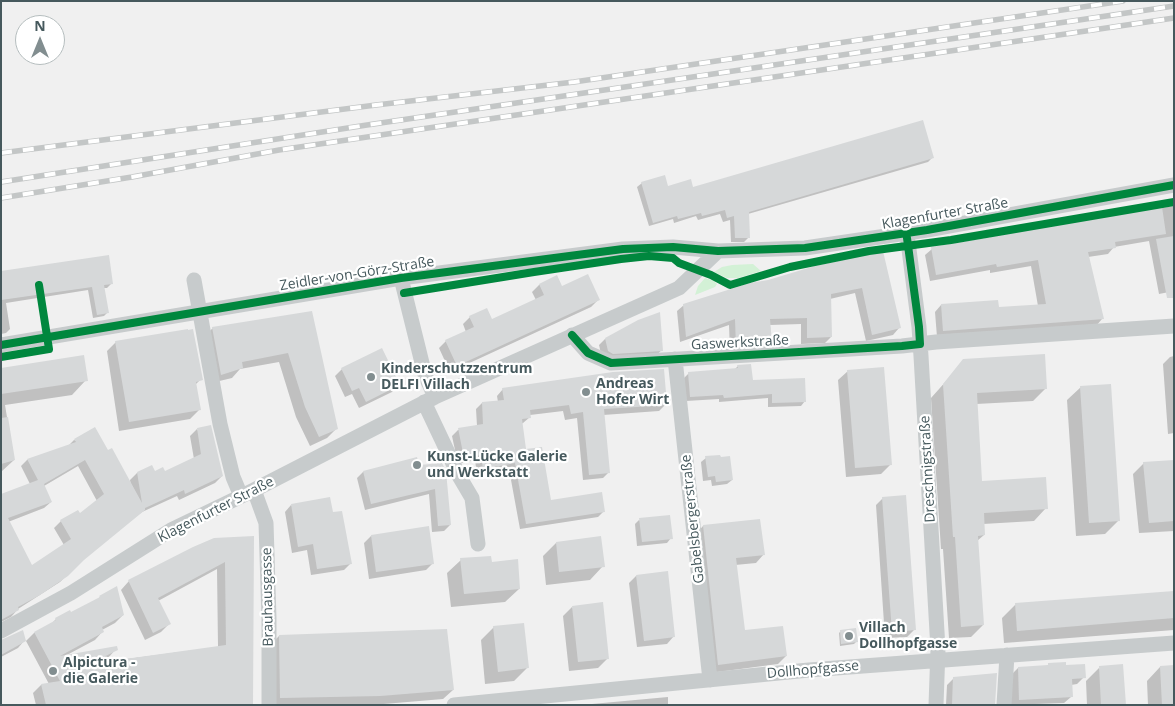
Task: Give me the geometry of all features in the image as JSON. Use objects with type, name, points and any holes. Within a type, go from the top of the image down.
[{"type":"street","name":"Klagenfurter Straße","points":[[1,632],[71,594],[171,530],[248,493],[430,399],[679,288],[718,251],[805,248],[907,234],[1174,185]]},
{"type":"street","name":"Dreschnigstraße","points":[[907,234],[920,344],[938,661],[936,705]]},
{"type":"street","name":"Zeidler-von-Görz-Straße","points":[[1,345],[401,278],[622,249],[674,247],[718,251]]},
{"type":"street","points":[[401,278],[430,399],[459,476],[472,498],[478,544]]},
{"type":"street","name":"Brauhausgasse","points":[[194,280],[220,424],[234,477],[248,493],[266,523],[269,705]]},
{"type":"street","name":"Gaswerkstraße","points":[[572,335],[588,353],[611,364],[902,346],[1174,326]]},
{"type":"street","name":"Gabelsbergerstraße","points":[[676,359],[710,680]]},
{"type":"street","name":"Dollhopfgasse","points":[[454,705],[809,670],[1174,643]]},
{"type":"street","points":[[1004,705],[1006,655]]},
{"type":"green space","points":[[753,264],[761,271],[738,278],[727,278],[714,272],[722,267]]},
{"type":"green space","points":[[705,278],[717,284],[715,287],[695,295],[698,286]]},
{"type":"building","points":[[923,120],[934,158],[749,212],[750,238],[735,238],[734,216],[727,218],[725,210],[702,216],[701,213],[678,219],[677,216],[653,223],[641,182],[665,175],[668,186],[691,179],[693,187]]},
{"type":"building","points":[[1162,207],[1166,234],[1115,242],[1116,248],[1088,252],[1104,319],[943,331],[941,304],[998,300],[999,307],[1046,304],[1038,260],[997,267],[996,264],[936,275],[931,247],[992,237],[991,235]]},
{"type":"building","points":[[1174,236],[1174,298],[1167,298],[1156,239]]},
{"type":"building","points":[[883,251],[901,328],[872,335],[862,288],[831,294],[832,337],[807,338],[807,318],[770,319],[772,343],[736,346],[735,319],[686,337],[683,304],[750,283]]},
{"type":"building","points":[[109,255],[113,284],[104,285],[109,313],[97,315],[92,287],[1,300],[1,271]]},
{"type":"building","points":[[588,274],[600,300],[457,366],[445,340],[474,327],[469,316],[487,308],[492,319],[544,295],[539,284],[557,275],[562,286]]},
{"type":"building","points":[[312,311],[338,429],[319,437],[305,407],[288,353],[242,362],[243,368],[221,375],[212,327]]},
{"type":"building","points":[[660,312],[663,351],[613,354],[608,351],[605,338],[638,320]]},
{"type":"building","points":[[193,329],[203,380],[196,382],[201,410],[129,422],[115,341]]},
{"type":"building","name":"Kinderschutzzentrum DELFI Villach","points":[[382,348],[400,385],[366,402],[359,388],[352,391],[341,368]]},
{"type":"building","points":[[1045,354],[1047,389],[977,393],[982,481],[1046,477],[1048,509],[984,513],[985,535],[978,536],[984,625],[961,627],[943,384],[963,359]]},
{"type":"building","points":[[84,355],[88,381],[1,394],[1,368]]},
{"type":"building","points":[[751,364],[753,380],[805,378],[806,402],[772,403],[772,394],[724,398],[723,395],[690,397],[688,372],[738,368],[737,365]]},
{"type":"building","points":[[884,367],[892,465],[855,468],[847,370]]},
{"type":"building","points":[[664,369],[667,405],[604,409],[610,473],[589,475],[583,412],[571,414],[569,405],[530,410],[531,418],[522,419],[526,449],[542,447],[551,500],[602,492],[605,512],[526,524],[515,463],[483,469],[481,455],[464,458],[458,428],[483,424],[482,402],[504,400],[502,388],[613,372]]},
{"type":"building","points":[[1111,384],[1120,521],[1089,523],[1080,386]]},
{"type":"building","points":[[8,417],[15,460],[1,464],[1,418]]},
{"type":"building","points":[[211,425],[223,476],[185,494],[184,490],[145,508],[68,576],[18,607],[19,610],[1,620],[1,494],[38,480],[27,459],[76,442],[74,439],[95,427],[108,450],[112,448],[142,503],[137,472],[152,465],[155,471],[163,467],[165,471],[201,454],[197,428]],"holes":[[[85,460],[104,494],[80,513],[78,510],[60,520],[71,539],[32,565],[8,518],[52,502],[44,484]]]},
{"type":"building","points":[[720,455],[721,457],[730,456],[733,480],[716,482],[715,476],[708,477],[705,456]]},
{"type":"building","points":[[417,457],[419,465],[442,463],[446,471],[451,525],[438,526],[435,489],[371,504],[363,471]]},
{"type":"building","points":[[1174,460],[1174,521],[1149,523],[1143,462]]},
{"type":"building","points":[[906,495],[916,630],[892,632],[882,497]]},
{"type":"building","points":[[330,497],[333,512],[342,511],[352,564],[317,569],[313,544],[298,547],[291,504]]},
{"type":"building","points":[[670,515],[673,539],[642,542],[639,518]]},
{"type":"building","points":[[760,519],[765,555],[736,558],[745,630],[783,626],[787,656],[718,665],[703,525]]},
{"type":"building","points":[[429,526],[434,564],[376,572],[371,535]]},
{"type":"building","points":[[254,536],[253,705],[46,705],[41,684],[60,681],[34,632],[56,620],[55,618],[70,610],[71,612],[117,586],[124,615],[102,627],[104,632],[60,656],[117,646],[118,650],[89,664],[226,645],[225,562],[158,598],[171,624],[153,633],[128,580],[214,538]]},
{"type":"building","points":[[601,536],[605,567],[559,572],[556,542]]},
{"type":"building","points":[[491,556],[492,562],[518,559],[520,589],[464,594],[460,558]]},
{"type":"building","points":[[668,571],[675,637],[644,641],[636,575]]},
{"type":"building","points":[[1174,591],[1174,618],[1017,631],[1015,603]]},
{"type":"building","points":[[603,602],[609,659],[578,662],[572,606]]},
{"type":"building","points":[[524,623],[529,668],[498,672],[493,626]]},
{"type":"building","name":"Villach Dollhopfgasse","points":[[856,628],[858,642],[841,644],[840,630]]},
{"type":"building","points":[[447,629],[454,690],[380,696],[280,698],[279,635]]},
{"type":"building","points":[[23,630],[26,641],[1,655],[1,640]]},
{"type":"building","points":[[1066,662],[1066,665],[1085,664],[1086,678],[1072,679],[1073,697],[1019,700],[1018,667]]},
{"type":"building","points":[[1123,664],[1126,705],[1101,705],[1099,666]]},
{"type":"building","points":[[1174,665],[1174,705],[1162,705],[1160,666]]},
{"type":"building","points":[[997,673],[995,705],[952,705],[953,677]]},
{"type":"railway","points":[[1,153],[376,105],[574,82],[1123,1]]},
{"type":"railway","points":[[1,182],[367,125],[1174,6]]},
{"type":"railway","points":[[1,198],[132,177],[279,150],[1174,18]]},
{"type":"cycle path","points":[[1,345],[401,278],[623,249],[673,247],[718,251],[805,248],[927,230],[1174,185]]},
{"type":"cycle path","points":[[404,293],[649,256],[673,258],[679,263],[711,275],[730,285],[790,267],[869,251],[951,240],[1174,202]]},
{"type":"cycle path","points":[[572,335],[588,353],[611,363],[920,344],[907,238]]},
{"type":"cycle path","points":[[1,357],[49,349],[39,285]]},
{"type":"place","name":"Kinderschutzzentrum DELFI Villach","points":[[371,377]]},
{"type":"place","name":"Andreas Hofer Wirt","points":[[586,392]]},
{"type":"place","name":"Kunst-Lücke Galerie und Werkstatt","points":[[417,465]]},
{"type":"place","name":"Villach Dollhopfgasse","points":[[849,636]]},
{"type":"place","name":"Alpictura - die Galerie","points":[[53,671]]}]
